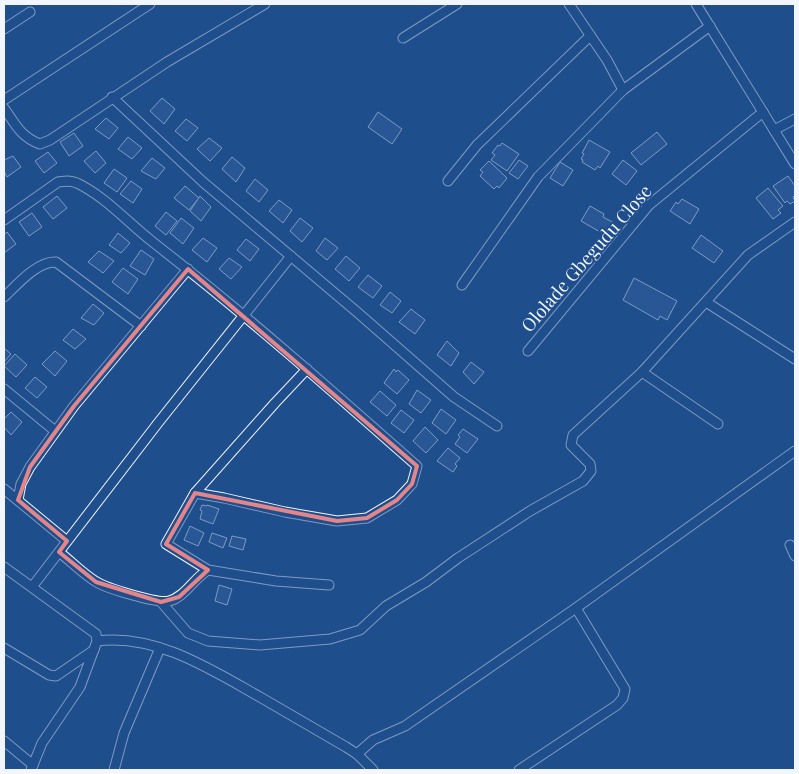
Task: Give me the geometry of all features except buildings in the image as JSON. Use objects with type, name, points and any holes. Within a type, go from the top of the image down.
[{"type":"street","points":[[4,100],[150,4]]},
{"type":"street","points":[[4,108],[28,140],[40,144],[50,140],[112,97],[265,4]]},
{"type":"street","points":[[403,38],[457,4]]},
{"type":"street","points":[[569,4],[607,60],[623,90]]},
{"type":"street","points":[[696,4],[795,164]]},
{"type":"street","points":[[4,29],[30,12]]},
{"type":"street","points":[[462,285],[538,177],[623,90],[710,26]]},
{"type":"street","points":[[448,181],[477,145],[590,36]]},
{"type":"street","points":[[112,97],[203,182],[454,397],[497,426]]},
{"type":"street","name":"Ololade Gbegudu Close","points":[[528,351],[649,205],[763,112]]},
{"type":"street","points":[[774,130],[795,119]]},
{"type":"street","points":[[4,220],[58,182],[69,180],[77,183],[107,202],[134,228],[244,315],[417,466],[412,484],[397,500],[367,518],[337,521],[195,493]]},
{"type":"street","points":[[161,602],[188,633],[208,641],[260,645],[330,639],[360,630],[386,606],[426,582],[458,558],[530,511],[583,481],[591,471],[590,464],[571,445],[573,435],[642,372],[748,256],[795,222]]},
{"type":"street","points":[[32,587],[158,423],[291,256]]},
{"type":"street","points":[[4,297],[40,265],[56,262],[141,326]]},
{"type":"street","points":[[18,500],[21,484],[30,467],[55,431],[188,269]]},
{"type":"street","points":[[706,302],[795,358]]},
{"type":"street","points":[[307,369],[195,493],[166,544],[208,570],[276,581],[329,585]]},
{"type":"street","points":[[642,372],[718,424]]},
{"type":"street","points":[[4,389],[55,431]]},
{"type":"street","points":[[357,754],[373,740],[405,726],[576,608],[795,451]]},
{"type":"street","points":[[4,489],[67,541]]},
{"type":"street","points":[[790,545],[795,556]]},
{"type":"street","points":[[59,552],[96,582],[161,602],[170,601],[179,596],[201,574],[208,570]]},
{"type":"street","points":[[4,567],[96,634],[96,646],[80,687],[42,743],[32,768],[4,742]]},
{"type":"street","points":[[519,770],[617,705],[623,698],[625,689],[576,608]]},
{"type":"street","points":[[4,648],[49,676],[56,676],[66,671],[96,646],[112,639],[160,648],[199,662],[357,754],[373,770]]},
{"type":"street","points":[[114,770],[124,733],[160,648]]},
{"type":"highlighted area","points":[[188,269],[417,466],[412,484],[397,500],[367,518],[337,521],[195,493],[166,544],[208,570],[179,597],[161,602],[96,582],[59,552],[67,541],[18,500],[30,467],[74,406]]}]
